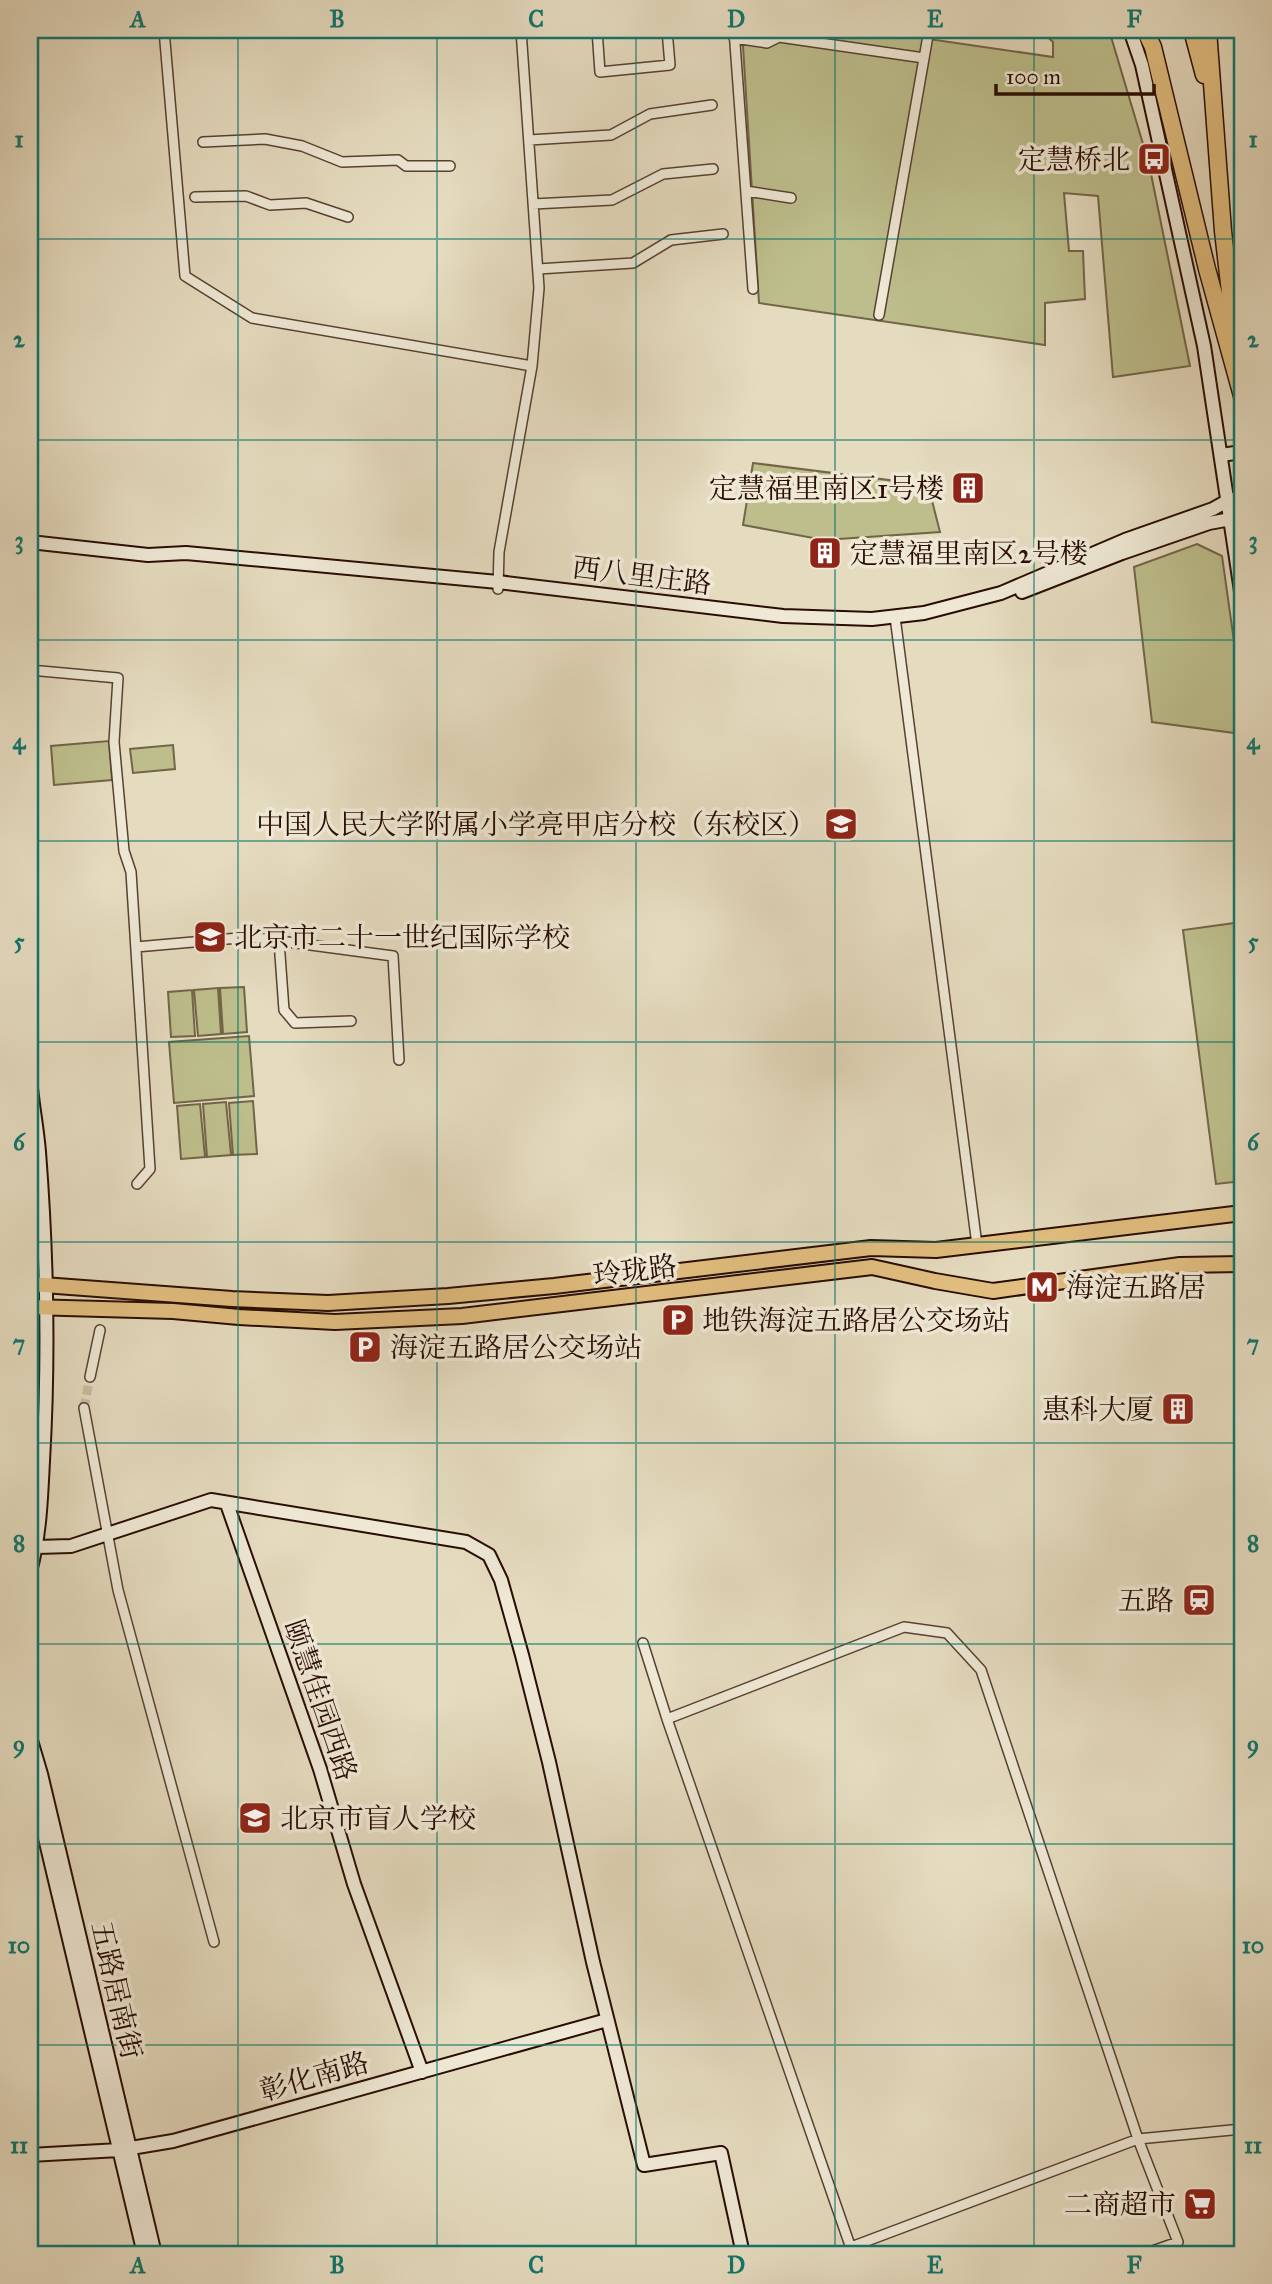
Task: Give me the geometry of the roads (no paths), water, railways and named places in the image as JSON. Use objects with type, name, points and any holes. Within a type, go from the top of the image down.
[{"type":"highway","points":[[1145,30],[1153,47],[1207,269],[1242,398]]},
{"type":"highway","points":[[1192,30],[1214,111]]},
{"type":"highway","points":[[1208,30],[1223,231],[1242,398]]},
{"type":"main road","name":"玲珑路","points":[[30,1284],[232,1299],[328,1303],[554,1286],[871,1248],[936,1250],[1220,1215],[1242,1215]]},
{"type":"main road","points":[[1180,1265],[1242,1256]]},
{"type":"main road","name":"玲珑路","points":[[30,1307],[173,1311],[335,1322],[463,1316],[872,1267],[993,1291],[1180,1265],[1242,1264]]},
{"type":"street","points":[[164,30],[185,276],[252,318],[532,366]]},
{"type":"street","points":[[498,586],[499,552],[532,366],[539,288],[522,30]]},
{"type":"street","points":[[597,30],[600,72],[670,65],[667,30]]},
{"type":"street","points":[[879,315],[929,30]]},
{"type":"street","points":[[1130,30],[1142,65],[1204,346],[1229,500],[1237,517],[1242,598]]},
{"type":"street","points":[[753,289],[734,34],[768,43],[779,37],[924,58]]},
{"type":"street","points":[[529,140],[611,135],[650,114],[712,105]]},
{"type":"street","points":[[203,142],[265,139],[302,146],[342,162],[398,160],[405,166],[450,166]]},
{"type":"street","points":[[533,204],[612,200],[663,174],[713,169]]},
{"type":"street","points":[[746,191],[791,198]]},
{"type":"street","points":[[195,197],[246,196],[270,205],[306,203],[348,217]]},
{"type":"street","points":[[538,270],[633,262],[671,240],[723,234]]},
{"type":"street","points":[[1221,455],[1242,452]]},
{"type":"street","name":"西八里庄路","points":[[895,620],[1001,593],[1125,540],[1213,509],[1229,500],[1242,498]]},
{"type":"street","name":"西八里庄路","points":[[30,542],[148,555],[186,553],[498,586],[807,625],[837,626],[895,620],[931,620],[966,611],[1027,591],[1134,549],[1209,523],[1237,517]]},
{"type":"street","name":"西八里庄路","points":[[30,550],[151,563],[188,560],[498,586]]},
{"type":"street","points":[[895,620],[977,1245]]},
{"type":"street","points":[[30,670],[118,678],[114,742],[124,851],[131,872],[150,1169],[137,1184]]},
{"type":"street","points":[[135,947],[250,937],[393,956],[399,1060]]},
{"type":"street","points":[[279,941],[284,1010],[295,1023],[351,1020]]},
{"type":"street","points":[[30,1078],[38,1145],[47,1285],[46,1431],[37,1547],[30,1572]]},
{"type":"street","points":[[90,1377],[100,1330]]},
{"type":"street","points":[[84,1408],[118,1590],[214,1942]]},
{"type":"street","points":[[37,1547],[71,1546],[211,1500],[466,1542],[489,1555],[501,1580],[549,1762],[570,1863],[643,2165],[720,2153],[743,2254]]},
{"type":"street","name":"颐慧佳园西路","points":[[227,1504],[320,1769],[354,1884],[422,2071]]},
{"type":"street","points":[[667,1718],[904,1627],[947,1633],[981,1670],[1138,2139],[1178,2242],[1144,2254]]},
{"type":"street","points":[[643,1643],[852,2250],[1138,2139],[1242,2129]]},
{"type":"street","name":"五路居南街","points":[[30,1737],[155,2254]]},
{"type":"street","name":"五路居南街","points":[[30,1775],[144,2254]]},
{"type":"street","name":"彰化南路","points":[[30,2155],[119,2150],[173,2141],[607,2020]]},
{"type":"tunnel","points":[[84,1408],[90,1377]]},
{"type":"place","name":"定慧桥北","points":[[1154,159]]},
{"type":"place","name":"定慧福里南区1号楼","points":[[968,488]]},
{"type":"place","name":"定慧福里南区2号楼","points":[[825,553]]},
{"type":"place","name":"中国人民大学附属小学亮甲店分校（东校区）","points":[[841,824]]},
{"type":"place","name":"北京市二十一世纪国际学校","points":[[210,937]]},
{"type":"place","name":"海淀五路居","points":[[1042,1287]]},
{"type":"place","name":"地铁海淀五路居公交场站","points":[[678,1320]]},
{"type":"place","name":"海淀五路居公交场站","points":[[365,1347]]},
{"type":"place","name":"惠科大厦","points":[[1178,1409]]},
{"type":"place","name":"五路","points":[[1199,1600]]},
{"type":"place","name":"北京市盲人学校","points":[[255,1818]]},
{"type":"place","name":"二商超市","points":[[1200,2204]]}]
